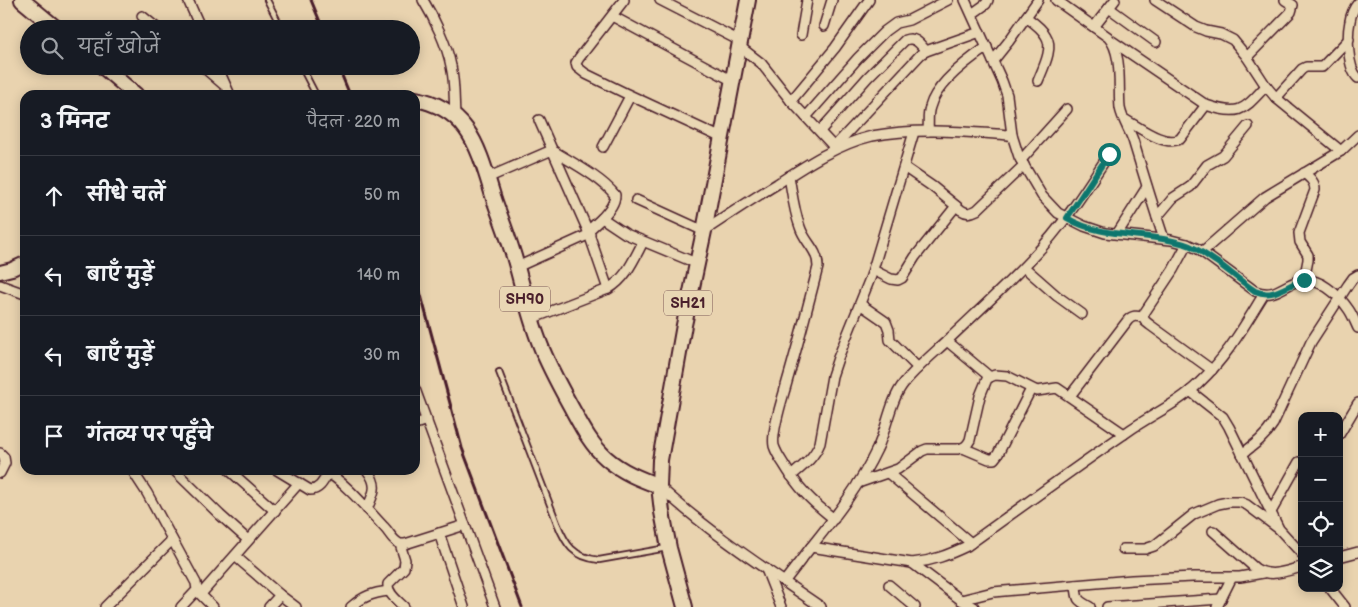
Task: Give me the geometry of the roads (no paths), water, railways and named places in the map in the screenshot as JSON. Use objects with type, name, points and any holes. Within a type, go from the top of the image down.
[{"type":"main road","points":[[22,0],[45,20]]},
{"type":"main road","name":"SH21","points":[[685,607],[669,548],[659,486],[660,460],[684,325],[748,0]]},
{"type":"main road","points":[[113,75],[130,90]]},
{"type":"main road","name":"SH90","points":[[420,100],[441,107],[455,117],[466,128],[474,142],[517,267],[540,344],[576,416],[592,442],[622,470],[659,486]]},
{"type":"street","points":[[188,0],[197,20]]},
{"type":"street","points":[[423,0],[447,50],[454,82],[455,117]]},
{"type":"street","points":[[624,0],[576,63],[577,67],[586,74],[630,96],[722,138]]},
{"type":"street","points":[[660,0],[740,43],[761,62],[791,101],[820,131],[832,150]]},
{"type":"street","points":[[801,35],[807,0]]},
{"type":"street","points":[[824,26],[832,0]]},
{"type":"street","points":[[791,101],[835,48],[869,0]]},
{"type":"street","points":[[806,117],[858,58],[885,31],[896,23],[909,20],[948,0]]},
{"type":"street","points":[[965,0],[1007,95],[1012,135],[1023,163],[1042,196],[1058,213],[1084,226],[1105,232],[1164,239],[1187,244],[1202,252],[1255,291],[1264,294],[1272,293],[1297,282],[1312,280],[1322,284],[1340,298],[1349,310],[1358,328]]},
{"type":"street","points":[[972,14],[986,4],[988,0]]},
{"type":"street","points":[[993,61],[1038,0]]},
{"type":"street","points":[[1056,0],[1206,105],[1233,111],[1240,110],[1247,106],[1266,86]]},
{"type":"street","points":[[1157,1],[1196,27],[1227,36],[1233,40],[1276,98],[1341,151]]},
{"type":"street","points":[[1247,57],[1291,12],[1293,5],[1288,1]]},
{"type":"street","points":[[1358,3],[1349,23],[1349,57],[1351,68],[1354,75],[1358,78]]},
{"type":"street","points":[[1094,27],[1112,4],[1156,42]]},
{"type":"street","points":[[142,16],[147,20]]},
{"type":"street","points":[[612,16],[733,81]]},
{"type":"street","points":[[1026,17],[1046,34],[1049,44],[1048,53],[1038,81]]},
{"type":"street","points":[[832,150],[916,59],[926,51],[980,32]]},
{"type":"street","points":[[820,131],[905,40],[912,38],[916,40],[926,51]]},
{"type":"street","points":[[1276,98],[1302,69],[1322,67],[1349,38]]},
{"type":"street","points":[[1112,40],[1118,60],[1121,110],[1132,138],[1164,239]]},
{"type":"street","points":[[928,131],[930,106],[937,93],[953,73],[966,61],[987,47]]},
{"type":"street","points":[[211,75],[227,90]]},
{"type":"street","points":[[221,75],[228,90]]},
{"type":"street","points":[[603,147],[630,96]]},
{"type":"street","points":[[1124,119],[1163,140],[1176,141],[1180,139],[1206,105]]},
{"type":"street","points":[[904,167],[965,213],[973,212],[1023,163],[1067,109]]},
{"type":"street","points":[[539,120],[589,233],[608,290]]},
{"type":"street","points":[[1156,217],[1173,198],[1190,187],[1207,165],[1223,156],[1248,126]]},
{"type":"street","points":[[636,200],[704,231],[817,158],[832,150],[871,136],[928,131],[1012,135]]},
{"type":"street","points":[[791,476],[807,463],[817,451],[820,443],[832,376],[873,270],[914,132]]},
{"type":"street","points":[[1202,252],[1265,197],[1341,151],[1358,134]]},
{"type":"street","points":[[487,178],[552,150]]},
{"type":"street","points":[[517,267],[589,233],[615,199],[615,195],[609,187],[552,150]]},
{"type":"street","points":[[784,582],[834,519],[858,483],[877,450],[903,385],[918,368],[1024,266],[1067,218],[1109,154]]},
{"type":"street","points":[[1304,173],[1315,185],[1315,190],[1299,233],[1300,242],[1308,255],[1304,280]]},
{"type":"street","points":[[789,176],[799,225],[816,255],[818,267],[773,437],[774,445],[776,452],[791,476],[812,501],[834,519]]},
{"type":"street","points":[[1117,234],[1146,186]]},
{"type":"street","points":[[873,270],[891,279],[898,280],[902,278],[915,257],[956,206]]},
{"type":"street","points":[[602,218],[626,234],[696,263]]},
{"type":"street","points":[[531,319],[608,290],[622,279],[643,242]]},
{"type":"street","points":[[1143,317],[1187,244]]},
{"type":"street","points":[[0,272],[20,265]]},
{"type":"street","points":[[1024,266],[1057,296],[1082,314]]},
{"type":"street","points":[[1242,454],[1262,439],[1270,428],[1311,342],[1353,278],[1358,275]]},
{"type":"street","points":[[0,285],[20,292]]},
{"type":"street","points":[[811,547],[912,563],[928,562],[971,543],[1124,434],[1190,391],[1212,370],[1232,346],[1264,294]]},
{"type":"street","points":[[860,304],[886,322],[890,340],[918,368]]},
{"type":"street","points":[[1070,396],[1128,320],[1136,316],[1143,317]]},
{"type":"street","points":[[1143,317],[1144,321],[1212,370]]},
{"type":"street","points":[[947,341],[990,377]]},
{"type":"street","points":[[858,483],[898,469],[927,449],[949,450],[963,448],[967,445],[970,440],[980,396],[987,380],[995,375],[1007,376],[1031,389],[1042,391],[1057,388],[1124,434]]},
{"type":"street","points":[[963,448],[989,460],[994,459],[1031,389]]},
{"type":"street","points":[[1190,391],[1223,417],[1279,529]]},
{"type":"street","points":[[420,403],[495,607]]},
{"type":"street","points":[[1343,428],[1358,403]]},
{"type":"street","points":[[420,422],[426,420]]},
{"type":"street","points":[[0,453],[4,457],[5,463],[0,474]]},
{"type":"street","points":[[1271,512],[1298,464]]},
{"type":"street","points":[[888,473],[971,543]]},
{"type":"street","points":[[135,475],[147,493],[196,583],[199,592],[213,607]]},
{"type":"street","points":[[179,475],[248,540]]},
{"type":"street","points":[[235,475],[275,510]]},
{"type":"street","points":[[285,475],[310,490],[317,489],[321,485],[325,475]]},
{"type":"street","points":[[332,475],[400,544],[406,565],[388,584],[389,590],[404,607]]},
{"type":"street","points":[[367,509],[375,488],[371,475]]},
{"type":"street","points":[[181,607],[235,556],[299,483]]},
{"type":"street","points":[[659,486],[681,506],[821,607]]},
{"type":"street","points":[[1123,550],[1145,549],[1154,546],[1194,514],[1228,502],[1240,502],[1247,505],[1279,529],[1298,550]]},
{"type":"street","points":[[400,544],[465,525]]},
{"type":"street","points":[[1213,531],[1263,573]]},
{"type":"street","points":[[439,534],[464,607]]},
{"type":"street","points":[[105,607],[172,540]]},
{"type":"street","points":[[1343,556],[1358,552]]},
{"type":"street","points":[[235,556],[296,607]]},
{"type":"street","points":[[912,563],[961,600],[974,607]]},
{"type":"street","points":[[961,600],[993,592],[1193,577],[1253,576],[1263,573],[1272,574],[1298,567]]},
{"type":"street","points":[[766,569],[781,607]]},
{"type":"street","points":[[1106,607],[1181,601],[1219,603],[1232,577]]},
{"type":"street","points":[[1076,585],[1077,598],[1080,602],[1090,607]]},
{"type":"street","points":[[889,586],[909,605]]},
{"type":"street","points":[[351,607],[373,593],[389,590]]},
{"type":"street","points":[[1333,592],[1345,607]]},
{"type":"street","points":[[268,607],[280,595]]},
{"type":"lane","points":[[267,0],[277,20]]},
{"type":"lane","points":[[306,75],[313,90]]},
{"type":"lane","points":[[499,372],[556,522],[570,548],[588,559],[599,560],[669,548]]},
{"type":"railway","points":[[311,0],[319,20]]},
{"type":"railway","points":[[342,75],[348,90]]},
{"type":"railway","points":[[420,292],[462,448],[522,607]]}]
